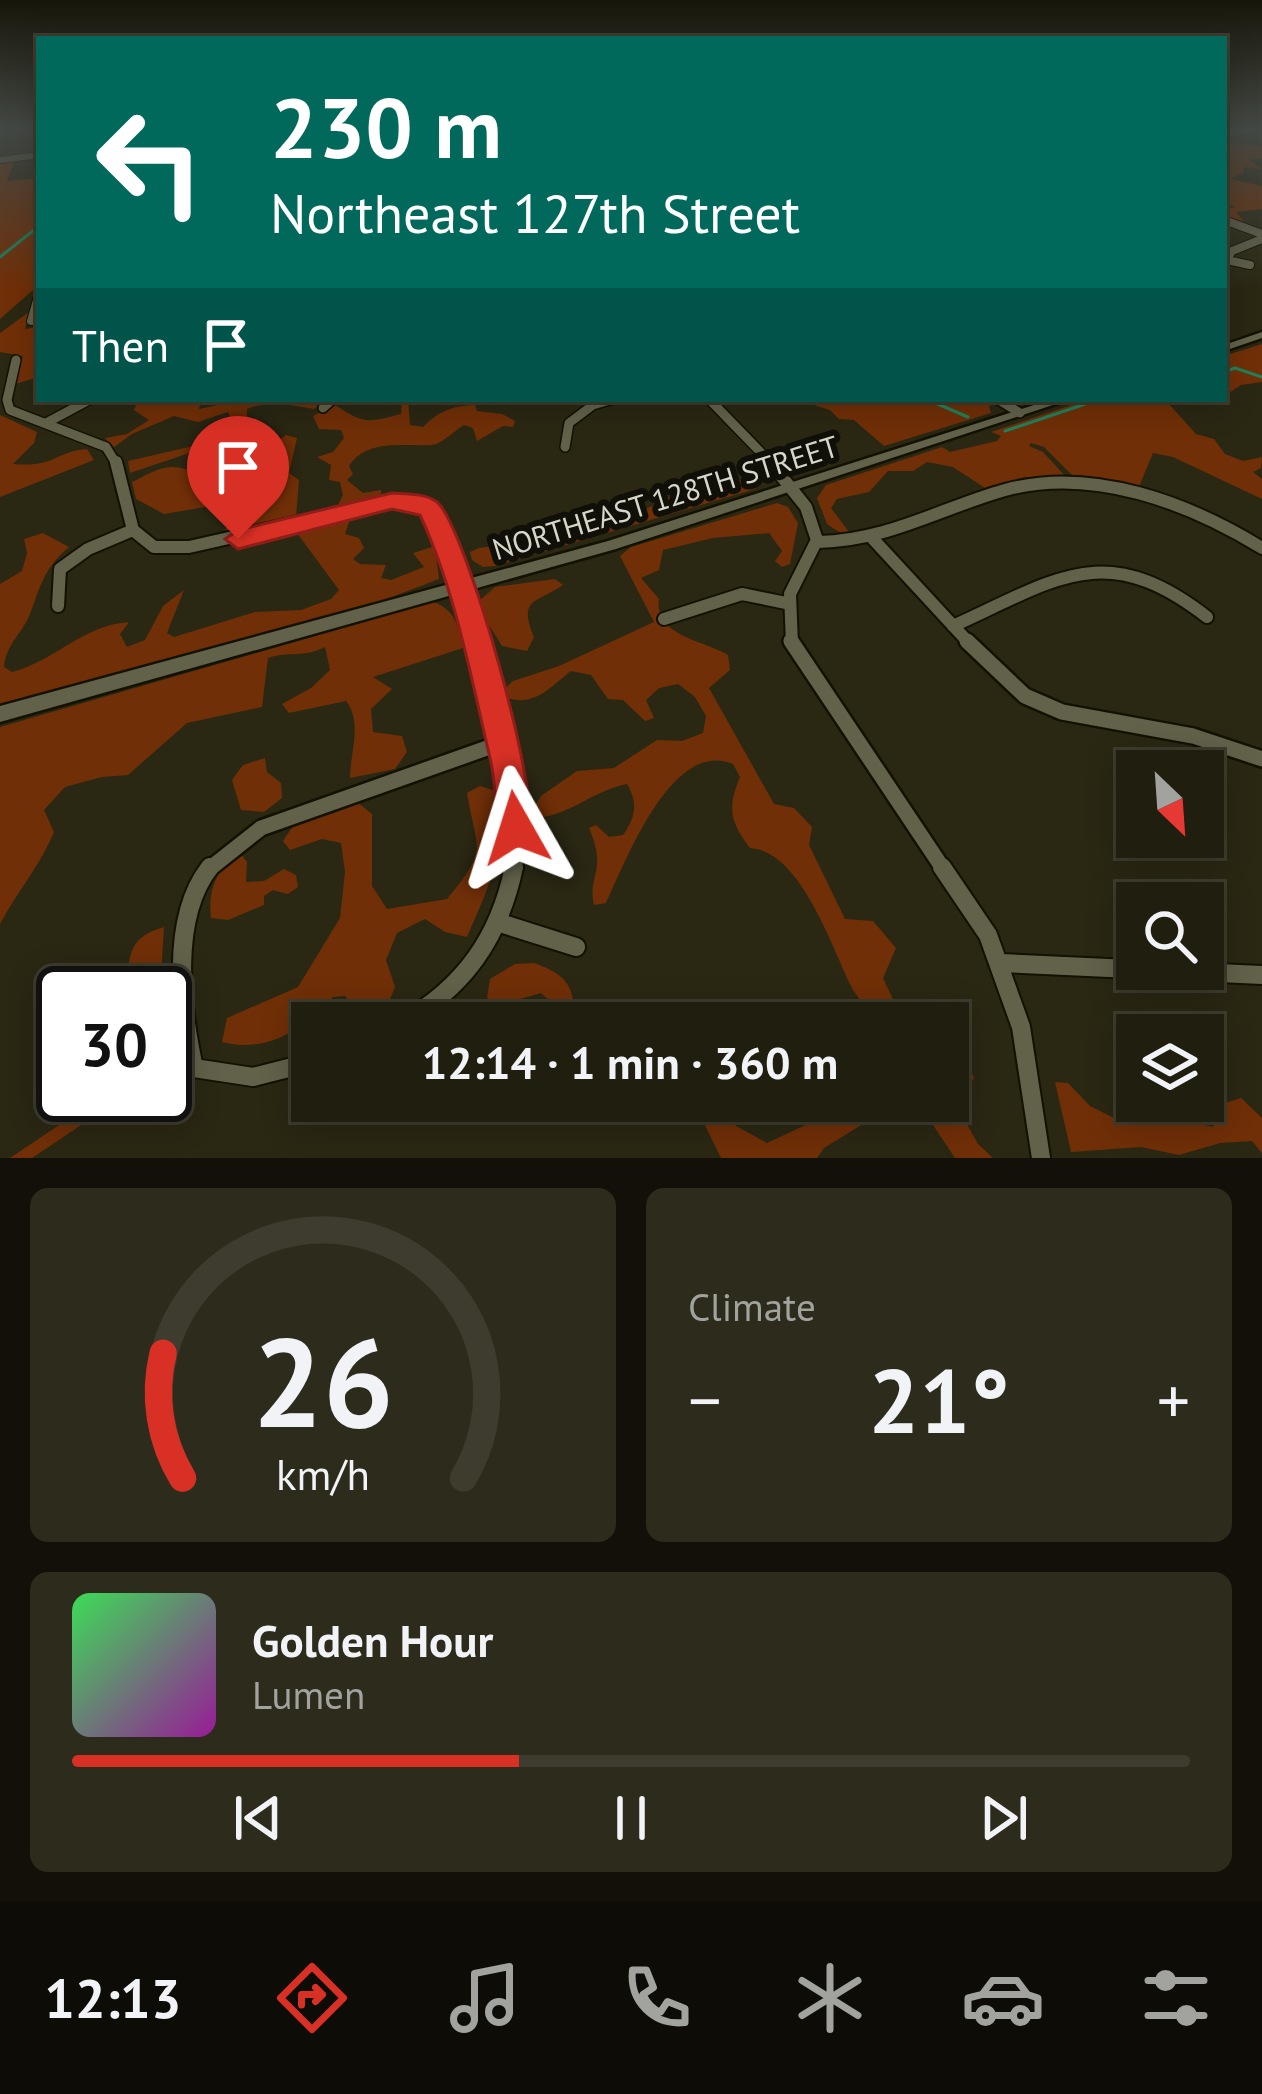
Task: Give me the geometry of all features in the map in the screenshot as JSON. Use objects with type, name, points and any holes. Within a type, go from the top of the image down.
[{"type":"street","points":[[1227,221],[1262,237]]},
{"type":"street","points":[[1227,259],[1238,247],[1262,237]]},
{"type":"street","points":[[1227,261],[1250,266]]},
{"type":"street","points":[[31,321],[36,304]]},
{"type":"street","points":[[1227,346],[1262,335]]},
{"type":"street","points":[[16,360],[7,405],[106,447],[115,458],[133,530],[154,547],[189,548],[369,505],[422,504],[440,524],[516,795],[516,828],[512,880],[500,922],[479,960],[454,989],[434,1002]]},
{"type":"street","points":[[46,423],[86,402]]},
{"type":"street","points":[[323,409],[330,402]]},
{"type":"street","points":[[565,447],[568,423],[604,402]]},
{"type":"street","points":[[712,402],[790,487],[815,524],[818,542],[790,586],[786,603],[792,646],[974,910],[1001,963],[1021,1027],[1041,1158]]},
{"type":"street","points":[[1002,402],[1020,413]]},
{"type":"street","name":"NORTHEAST 128TH STREET","points":[[0,714],[460,588],[1055,402]]},
{"type":"street","points":[[818,542],[873,538],[1040,483],[1168,500],[1214,518],[1262,548]]},
{"type":"street","points":[[58,606],[60,569],[88,549],[133,530]]},
{"type":"street","points":[[873,538],[1010,684],[1043,704],[1084,717],[1193,736],[1262,759]]},
{"type":"street","points":[[953,626],[1074,574],[1104,568],[1158,579],[1207,617]]},
{"type":"street","points":[[664,619],[742,594],[786,603]]},
{"type":"street","points":[[291,1068],[259,1078],[221,1078],[194,1068],[187,1038],[185,912],[199,878],[227,848],[299,812],[501,743]]},
{"type":"street","points":[[500,922],[576,947]]},
{"type":"street","points":[[1001,963],[1262,975]]},
{"type":"shaded area","points":[[0,183],[36,183],[36,283],[0,319]]},
{"type":"shaded area","points":[[1227,183],[1262,186],[1262,209],[1236,212],[1244,221],[1227,218],[1227,208],[1236,207],[1227,203]]},
{"type":"shaded area","points":[[29,312],[25,329],[36,327],[36,378],[15,384],[23,356],[0,352],[0,333]]},
{"type":"shaded area","points":[[1262,344],[1262,382],[1241,385],[1227,394],[1227,355]]},
{"type":"shaded area","points":[[138,402],[200,402],[199,409],[233,402],[322,402],[314,409],[255,406],[247,409],[247,417],[254,420],[234,432],[239,440],[130,473],[128,461],[215,441],[214,432],[231,420],[228,412],[198,422],[174,416],[114,447],[105,438],[127,434],[149,420],[134,410]]},
{"type":"shaded area","points":[[402,402],[408,402],[410,425],[423,427],[446,410],[475,405],[477,411],[515,421],[513,427],[503,426],[477,441],[473,428],[464,425],[435,444],[366,451],[349,466],[353,474],[347,480],[363,493],[381,490],[381,496],[337,507],[343,495],[340,482],[329,480],[331,465],[317,457],[333,452],[344,438],[341,430],[319,429],[313,416],[335,405],[366,420],[401,414]]},
{"type":"shaded area","points":[[804,402],[995,403],[989,406],[991,413],[884,446],[854,420],[839,419],[830,410]]},
{"type":"shaded area","points":[[1080,402],[1172,402],[1168,403],[1196,434],[1214,439],[1225,454],[1243,461],[1262,457],[1261,468],[1253,472],[1262,479],[1262,499],[1173,457],[1153,453],[1138,489],[1076,479],[1044,447],[1031,443],[1066,477],[1025,477],[985,488],[953,467],[927,462],[913,471],[888,471],[869,492],[837,499],[831,508],[849,532],[842,534],[827,524],[817,498],[826,485],[942,447],[950,452],[997,441],[1001,436],[991,432]]},
{"type":"shaded area","points":[[0,415],[37,432],[34,443],[13,464],[38,464],[87,449],[94,460],[0,497]]},
{"type":"shaded area","points":[[286,435],[297,438],[289,473],[299,480],[296,517],[221,535],[239,511],[229,503],[164,514],[136,499],[132,482],[152,472],[181,468],[215,479],[241,474],[247,467],[241,456],[265,450]]},
{"type":"shaded area","points":[[756,472],[763,483],[755,489],[495,566],[483,567],[472,560],[470,552],[479,548],[565,528],[593,518],[596,510],[642,511],[675,494],[724,488]]},
{"type":"shaded area","points":[[777,503],[788,507],[798,523],[790,564],[782,567],[775,561],[782,551],[769,533],[713,538],[663,550],[659,570],[641,578],[659,599],[664,621],[672,629],[728,655],[730,670],[709,688],[774,804],[794,808],[812,827],[809,845],[845,919],[873,921],[896,948],[883,978],[894,1002],[863,1002],[799,882],[784,865],[750,848],[743,839],[733,814],[740,777],[733,764],[711,761],[690,769],[671,785],[639,834],[606,903],[594,905],[597,854],[589,828],[596,825],[609,837],[623,835],[634,810],[627,784],[551,815],[539,818],[533,809],[541,796],[577,771],[614,768],[657,740],[682,741],[703,733],[706,716],[695,697],[678,684],[659,688],[646,700],[654,718],[645,721],[623,700],[608,699],[591,675],[571,671],[533,698],[504,697],[502,691],[513,681],[559,666],[654,622],[620,556],[631,547]]},
{"type":"shaded area","points":[[351,517],[345,534],[359,538],[364,548],[353,559],[360,564],[386,565],[381,578],[391,580],[424,567],[413,553],[435,546],[439,579],[384,600],[0,707],[0,584],[22,571],[27,553],[24,539],[43,533],[69,547],[49,570],[8,652],[4,667],[12,672],[113,625],[129,622],[120,634],[127,647],[145,640],[163,606],[184,590],[167,633],[174,637],[255,612],[301,610],[331,599],[339,590],[297,533]]},
{"type":"shaded area","points":[[555,579],[563,585],[529,608],[534,637],[527,651],[502,646],[484,617],[480,600],[495,587]]},
{"type":"shaded area","points":[[433,602],[451,614],[463,648],[373,677],[392,689],[371,709],[373,732],[402,736],[407,752],[395,769],[350,778],[355,728],[346,701],[289,713],[282,704],[311,688],[330,670],[325,647],[268,658],[262,707],[187,723],[128,775],[65,787],[44,810],[54,832],[49,844],[0,924],[0,727]]},
{"type":"shaded area","points":[[265,758],[267,772],[281,783],[282,798],[264,812],[241,810],[232,780],[243,765]]},
{"type":"shaded area","points":[[480,786],[496,791],[501,828],[495,866],[467,937],[445,932],[425,919],[397,933],[386,960],[395,987],[389,1002],[349,1002],[345,996],[328,1002],[291,1002],[291,1031],[254,1045],[222,1042],[227,1018],[298,987],[340,918],[345,872],[341,843],[322,839],[290,850],[283,841],[295,823],[357,802],[372,814],[372,886],[387,909],[447,899],[469,869],[476,849],[467,793]]},
{"type":"shaded area","points":[[240,853],[247,862],[246,882],[264,881],[284,869],[296,875],[298,887],[288,894],[273,890],[264,896],[264,905],[228,920],[211,918],[215,881]]},
{"type":"shaded area","points":[[164,927],[162,966],[129,966],[136,943]]},
{"type":"shaded area","points":[[534,963],[552,971],[565,981],[572,1002],[551,1002],[541,993],[492,1002],[487,998],[490,979],[515,964]]},
{"type":"shaded area","points":[[1055,1082],[1068,1083],[1090,1106],[1116,1122],[1192,1122],[1213,1127],[1215,1122],[1224,1122],[1224,1103],[1241,1098],[1262,1118],[1262,1153],[1252,1141],[1220,1143],[1179,1155],[1141,1147],[1071,1152]]},
{"type":"shaded area","points":[[64,1122],[86,1122],[32,1158],[10,1158]]},
{"type":"shaded area","points":[[703,1122],[733,1122],[767,1143],[812,1122],[866,1122],[824,1148],[817,1158],[721,1158]]},
{"type":"shaded area","points":[[931,1122],[966,1122],[993,1158],[955,1158]]},
{"type":"waterway","points":[[0,257],[36,228]]},
{"type":"waterway","points":[[1227,371],[1235,368],[1262,377]]},
{"type":"waterway","points":[[933,402],[968,417]]},
{"type":"waterway","points":[[1005,431],[1091,402]]},
{"type":"route","points":[[238,539],[392,501],[422,504],[430,510],[450,550],[509,764],[516,828]]}]
